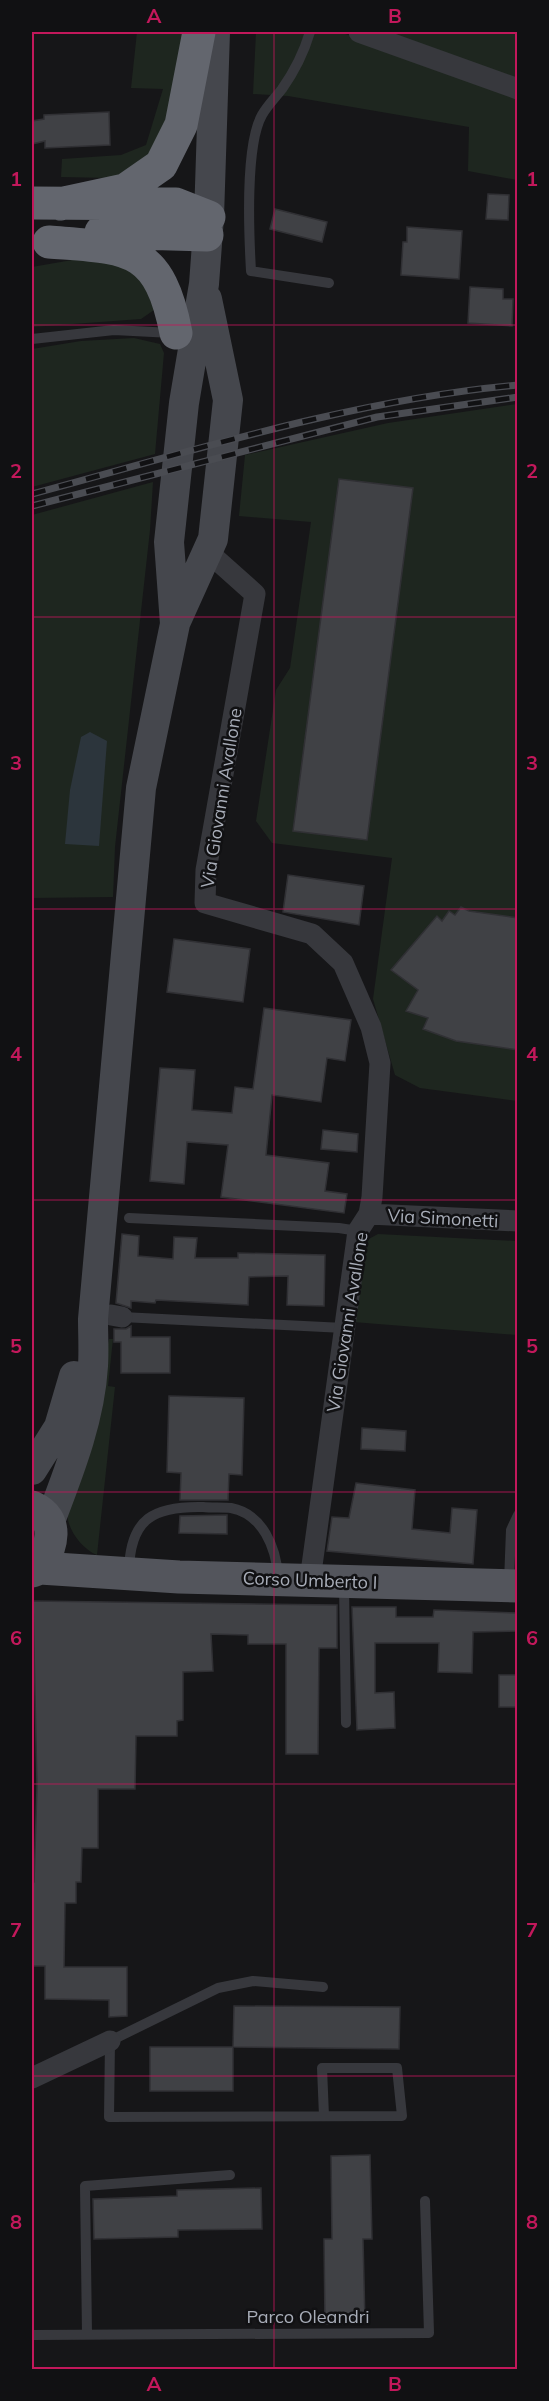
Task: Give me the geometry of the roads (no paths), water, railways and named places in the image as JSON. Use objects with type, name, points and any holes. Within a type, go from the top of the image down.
[{"type":"highway","points":[[46,204],[125,190],[161,165],[181,125],[199,32]]},
{"type":"highway","points":[[46,204],[176,204],[208,226]]},
{"type":"highway","points":[[40,243],[100,232],[208,226]]},
{"type":"highway","points":[[40,243],[129,251],[144,261],[158,278],[166,296],[177,344]]},
{"type":"main road","points":[[175,624],[169,542],[184,403],[204,284],[215,32]]},
{"type":"main road","points":[[41,1543],[70,1468],[89,1394],[93,1366],[109,1317],[141,788],[175,624],[213,539],[228,400],[204,284]]},
{"type":"main road","points":[[32,1470],[59,1427],[109,1317]]},
{"type":"main road","name":"Corso Umberto I","points":[[41,1543],[116,1573],[513,1586]]},
{"type":"street","points":[[359,32],[518,88]]},
{"type":"street","name":"Via Giovanni Avallone","points":[[208,552],[255,594],[206,870],[205,903],[312,934],[343,963],[371,1027],[380,1063],[363,1223],[294,1580]]},
{"type":"street","name":"Via Simonetti","points":[[363,1223],[518,1221]]},
{"type":"street","points":[[32,2078],[110,2042]]},
{"type":"lane","points":[[310,32],[304,50],[284,87],[262,115],[254,134],[248,229],[251,271],[329,283]]},
{"type":"lane","points":[[32,339],[114,330],[177,344],[184,403]]},
{"type":"lane","points":[[129,1218],[339,1228],[363,1223]]},
{"type":"lane","points":[[109,1317],[344,1328]]},
{"type":"lane","points":[[116,1573],[129,1554],[134,1536],[146,1521],[174,1506],[232,1508],[249,1514],[264,1530],[294,1580]]},
{"type":"lane","points":[[513,1586],[511,1530],[518,1515]]},
{"type":"lane","points":[[344,1581],[346,1723]]},
{"type":"lane","points":[[323,1987],[253,1981],[218,1988],[110,2042],[109,2117],[402,2116],[397,2068],[322,2068],[324,2116]]},
{"type":"lane","points":[[87,2334],[85,2186],[230,2175]]},
{"type":"lane","name":"Parco Oleandri","points":[[32,2335],[429,2333],[425,2201]]},
{"type":"railway","points":[[32,494],[273,429],[334,415],[457,392],[518,385]]},
{"type":"railway","points":[[32,506],[377,417],[518,397]]}]
